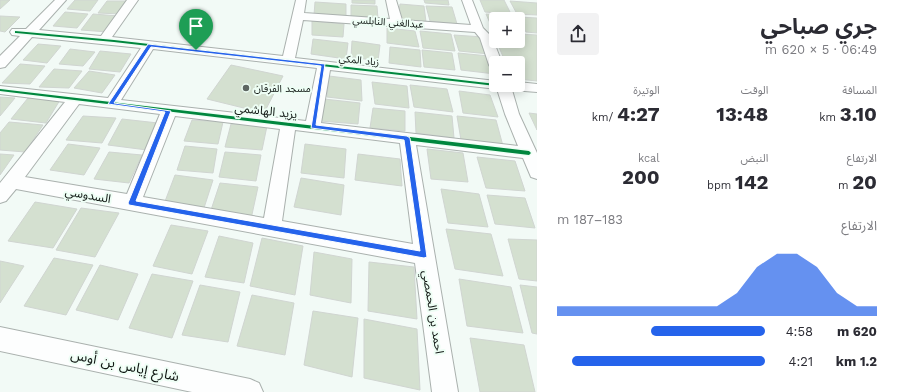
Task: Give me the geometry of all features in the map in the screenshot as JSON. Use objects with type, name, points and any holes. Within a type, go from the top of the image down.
[{"type":"street","points":[[0,64],[47,0]]},
{"type":"street","points":[[0,49],[23,33],[61,0]]},
{"type":"street","points":[[104,40],[134,0]]},
{"type":"street","points":[[288,61],[301,0]]},
{"type":"street","points":[[391,0],[396,22]]},
{"type":"street","points":[[467,0],[478,29],[486,37],[493,56]]},
{"type":"street","name":"عبدالغني النابلسي","points":[[298,16],[478,29]]},
{"type":"street","name":"زياد المكي","points":[[23,33],[104,40],[489,84]]},
{"type":"street","points":[[111,104],[149,45]]},
{"type":"street","points":[[313,126],[324,65]]},
{"type":"street","points":[[525,87],[537,88]]},
{"type":"street","name":"يزيد الهاشمي","points":[[0,90],[168,111],[313,126],[529,153]]},
{"type":"street","points":[[506,92],[512,114],[537,172]]},
{"type":"street","points":[[0,196],[75,99]]},
{"type":"street","points":[[132,203],[168,111]]},
{"type":"street","points":[[272,228],[288,124]]},
{"type":"street","name":"احمد بن الحمصي","points":[[407,138],[445,392]]},
{"type":"street","name":"السدوسي","points":[[11,181],[424,255]]},
{"type":"street","name":"شارع إياس بن أوس","points":[[0,339],[250,392]]},
{"type":"building","points":[[0,0],[10,0],[0,9]]},
{"type":"building","points":[[75,0],[98,0],[90,11],[67,9]]},
{"type":"building","points":[[352,0],[375,0],[375,4],[352,3]]},
{"type":"building","points":[[424,0],[448,0],[449,5],[425,3]]},
{"type":"building","points":[[480,0],[504,0],[510,12],[489,12],[485,12]]},
{"type":"building","points":[[107,1],[130,1],[121,14],[98,13]]},
{"type":"building","points":[[510,1],[537,3],[537,15],[525,14],[525,12],[516,12]]},
{"type":"building","points":[[315,2],[346,4],[346,17],[314,15]]},
{"type":"building","points":[[400,4],[424,6],[426,22],[398,19]]},
{"type":"building","points":[[351,5],[377,6],[378,19],[351,18]]},
{"type":"building","points":[[426,6],[452,7],[457,24],[430,21]]},
{"type":"building","points":[[65,12],[88,14],[77,28],[53,26]]},
{"type":"building","points":[[93,14],[119,16],[108,32],[81,30]]},
{"type":"building","points":[[0,16],[20,17],[5,32],[0,31]]},
{"type":"building","points":[[525,17],[537,18],[537,33],[526,32]]},
{"type":"building","points":[[312,21],[344,24],[343,37],[312,35]]},
{"type":"building","points":[[387,28],[415,31],[419,47],[387,43]]},
{"type":"building","points":[[420,31],[451,34],[455,51],[423,48]]},
{"type":"building","points":[[525,34],[537,35],[537,81],[525,80],[525,56],[503,56],[499,48],[525,48]]},
{"type":"building","points":[[454,35],[483,37],[489,54],[459,51]]},
{"type":"building","points":[[313,39],[348,43],[346,59],[311,54]]},
{"type":"building","points":[[352,41],[380,45],[378,61],[351,57]]},
{"type":"building","points":[[38,44],[61,46],[47,63],[23,60]]},
{"type":"building","points":[[390,47],[420,50],[421,67],[389,63]]},
{"type":"building","points":[[70,49],[95,52],[83,66],[59,64]]},
{"type":"building","points":[[422,50],[452,53],[455,70],[424,67]]},
{"type":"building","points":[[100,51],[131,54],[120,72],[89,69]]},
{"type":"building","points":[[458,53],[489,56],[489,73],[461,70]]},
{"type":"building","points":[[20,64],[45,66],[30,84],[2,83]]},
{"type":"building","name":"مسجد الفرقان","points":[[231,65],[283,76],[264,113],[207,99]]},
{"type":"building","points":[[54,69],[82,71],[69,88],[39,87]]},
{"type":"building","points":[[89,71],[115,75],[102,93],[74,88]]},
{"type":"building","points":[[329,76],[361,80],[362,101],[327,97]]},
{"type":"building","points":[[372,82],[407,86],[409,108],[375,104]]},
{"type":"building","points":[[410,85],[447,89],[453,112],[414,107]]},
{"type":"building","points":[[459,91],[490,95],[498,117],[463,113]]},
{"type":"building","points":[[0,97],[15,98],[0,116]]},
{"type":"building","points":[[28,98],[60,100],[46,123],[11,119]]},
{"type":"building","points":[[324,99],[360,103],[358,124],[320,121]]},
{"type":"building","points":[[373,108],[405,111],[405,131],[370,128]]},
{"type":"building","points":[[415,112],[452,116],[454,138],[416,133]]},
{"type":"building","points":[[529,113],[537,114],[537,130]]},
{"type":"building","points":[[83,116],[116,118],[102,143],[66,140]]},
{"type":"building","points":[[457,116],[496,120],[503,146],[461,140]]},
{"type":"building","points":[[122,119],[158,123],[147,150],[108,145]]},
{"type":"building","points":[[192,120],[223,122],[218,144],[184,141]]},
{"type":"building","points":[[9,122],[43,125],[25,152],[0,150],[0,133]]},
{"type":"building","points":[[231,124],[267,126],[262,150],[225,147]]},
{"type":"building","points":[[68,144],[100,148],[84,175],[50,170]]},
{"type":"building","points":[[305,144],[346,149],[344,178],[301,173]]},
{"type":"building","points":[[185,146],[217,149],[213,173],[177,170]]},
{"type":"building","points":[[427,149],[463,153],[468,182],[431,179]]},
{"type":"building","points":[[109,152],[142,155],[129,183],[94,179]]},
{"type":"building","points":[[225,152],[261,155],[256,181],[219,177]]},
{"type":"building","points":[[0,154],[14,155],[0,175]]},
{"type":"building","points":[[358,154],[400,159],[402,186],[355,180]]},
{"type":"building","points":[[477,157],[515,161],[525,191],[486,188]]},
{"type":"building","points":[[175,175],[213,180],[203,211],[164,204]]},
{"type":"building","points":[[301,178],[344,185],[341,215],[294,207]]},
{"type":"building","points":[[220,183],[258,187],[251,219],[210,213]]},
{"type":"building","points":[[441,189],[479,194],[488,227],[448,223]]},
{"type":"building","points":[[487,195],[525,198],[535,228],[495,224]]},
{"type":"building","points":[[35,202],[77,209],[53,248],[8,241]]},
{"type":"building","points":[[81,208],[119,213],[95,257],[56,250]]},
{"type":"building","points":[[171,225],[208,231],[192,274],[153,266]]},
{"type":"building","points":[[446,229],[491,234],[503,276],[455,269]]},
{"type":"building","points":[[219,236],[253,243],[244,283],[205,277]]},
{"type":"building","points":[[262,238],[303,246],[295,295],[250,286]]},
{"type":"building","points":[[508,239],[537,240],[537,281],[519,279]]},
{"type":"building","points":[[314,252],[352,259],[351,303],[310,295]]},
{"type":"building","points":[[54,258],[93,265],[66,315],[24,306]]},
{"type":"building","points":[[0,261],[24,266],[0,303]]},
{"type":"building","points":[[369,262],[414,267],[417,319],[368,311]]},
{"type":"building","points":[[100,265],[138,274],[118,320],[76,310]]},
{"type":"building","points":[[152,274],[193,281],[172,338],[129,328]]},
{"type":"building","points":[[459,279],[511,287],[523,333],[467,326]]},
{"type":"building","points":[[200,285],[240,292],[228,342],[182,335]]},
{"type":"building","points":[[520,285],[537,287],[537,334],[532,333]]},
{"type":"building","points":[[252,295],[294,303],[285,355],[237,346]]},
{"type":"building","points":[[313,311],[358,318],[352,377],[304,365]]},
{"type":"building","points":[[364,319],[417,329],[420,390],[364,378]]},
{"type":"building","points":[[470,338],[524,345],[535,392],[480,392]]},
{"type":"cycle path","points":[[16,32],[114,41],[489,84]]},
{"type":"cycle path","points":[[0,90],[529,153]]},
{"type":"place","name":"مسجد الفرقان","points":[[246,88]]},
{"type":"route","points":[[149,45],[196,50],[324,65],[313,126],[407,138],[424,255],[132,203],[168,111],[111,104],[149,45]]}]
